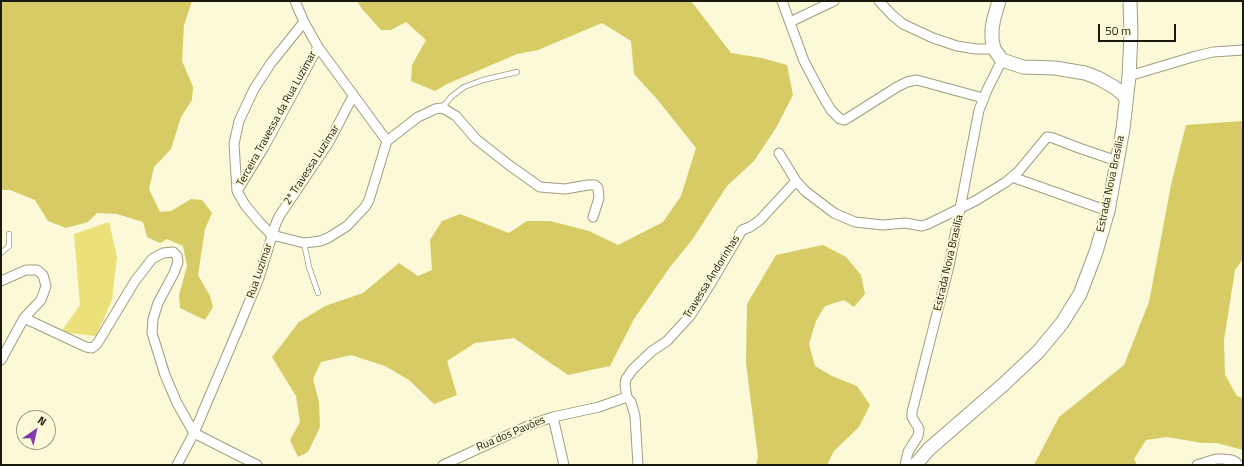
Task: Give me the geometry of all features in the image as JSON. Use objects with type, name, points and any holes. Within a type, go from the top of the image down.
[{"type":"street","points":[[295,1],[304,22],[318,46],[387,141]]},
{"type":"street","points":[[782,1],[804,61],[831,110],[840,119],[844,120],[848,118],[897,87],[907,82],[917,80],[983,98]]},
{"type":"street","points":[[790,22],[834,1]]},
{"type":"street","points":[[879,1],[903,24],[933,38],[957,46],[976,49],[994,49]]},
{"type":"street","points":[[999,1],[992,29],[994,49],[1002,60],[1023,67],[1055,68],[1085,73],[1114,86],[1124,95],[1126,100]]},
{"type":"street","name":"Estrada Nova Brasilia","points":[[915,465],[929,450],[1021,368],[1050,338],[1075,304],[1086,281],[1108,211],[1117,161],[1129,76],[1131,34],[1130,1]]},
{"type":"street","name":"Rua Luzimar","points":[[177,465],[194,433],[253,293],[272,235],[245,205],[237,191],[234,144],[239,121],[245,106],[271,63],[304,22]]},
{"type":"street","name":"Terceira Travessa da Rua Luzimar","points":[[237,191],[264,148],[318,46]]},
{"type":"street","points":[[1129,76],[1213,52],[1243,50]]},
{"type":"street","name":"Estrada Nova Brasilía","points":[[905,465],[908,452],[918,436],[919,429],[912,417],[912,412],[949,266],[979,110],[983,98],[1002,60]]},
{"type":"street","name":"2ª Travessa Luzimar","points":[[272,235],[280,215],[329,142],[353,96]]},
{"type":"street","points":[[272,235],[304,243],[320,241],[328,238],[347,226],[365,207],[372,192],[387,141],[418,117],[435,109],[442,108],[456,116],[476,140],[540,187],[565,190],[588,184],[595,185],[598,188],[599,198],[592,217]]},
{"type":"street","points":[[779,153],[796,181],[810,195],[834,213],[855,222],[866,224],[883,225],[905,223],[922,226],[961,209],[1012,177],[1024,166],[1043,141],[1049,137],[1117,161]]},
{"type":"street","points":[[1012,177],[1108,211]]},
{"type":"street","name":"Travessa Andorinhas","points":[[627,397],[626,379],[633,369],[652,351],[667,341],[690,316],[742,230],[750,227],[760,220],[796,181]]},
{"type":"street","points":[[24,318],[86,347],[92,348],[97,344],[135,281],[152,259],[163,253],[173,252],[177,256],[178,262],[174,273],[158,302],[152,319],[152,332],[177,403],[194,433],[258,465]]},
{"type":"street","points":[[1,281],[26,270],[37,270],[43,275],[46,286],[41,300],[24,318],[1,360]]},
{"type":"street","points":[[627,397],[631,402],[635,416],[638,465]]},
{"type":"street","name":"Rua dos Pavões","points":[[443,465],[520,429],[552,417],[591,410],[627,397]]},
{"type":"street","points":[[552,417],[564,465]]},
{"type":"street","points":[[1197,465],[1222,458],[1232,460],[1238,465]]},
{"type":"lane","points":[[442,108],[451,97],[464,87],[483,80],[516,72]]},
{"type":"lane","points":[[1,253],[9,246],[9,234]]},
{"type":"lane","points":[[304,243],[309,267],[318,293]]},
{"type":"shaded area","points":[[1,1],[192,1],[184,25],[182,61],[193,87],[192,100],[181,117],[171,149],[154,167],[149,189],[160,212],[171,211],[191,199],[202,200],[212,213],[205,229],[198,275],[210,296],[213,307],[205,320],[180,308],[179,295],[187,266],[183,246],[167,239],[160,243],[147,237],[143,222],[117,214],[97,213],[88,222],[66,228],[48,221],[35,200],[10,190],[1,190]]},
{"type":"shaded area","points":[[357,1],[691,1],[731,53],[762,58],[787,65],[793,95],[776,128],[754,161],[727,186],[692,240],[670,267],[634,319],[610,366],[568,375],[514,338],[475,343],[447,361],[457,395],[434,404],[409,380],[385,366],[351,355],[321,362],[313,379],[319,402],[320,427],[308,452],[298,457],[290,440],[300,422],[296,396],[272,357],[299,322],[325,306],[363,293],[399,263],[418,276],[432,270],[430,240],[442,221],[460,214],[509,233],[527,221],[550,221],[589,231],[618,245],[663,222],[681,196],[696,148],[657,99],[634,74],[631,41],[602,23],[538,50],[517,54],[447,84],[435,91],[411,81],[412,65],[426,40],[406,22],[391,30],[381,30],[362,9]]},
{"type":"shaded area","points":[[1243,121],[1243,259],[1235,270],[1224,340],[1225,375],[1237,396],[1243,398],[1243,450],[1217,443],[1202,443],[1167,437],[1146,440],[1134,459],[1137,465],[1034,465],[1059,417],[1124,365],[1149,302],[1171,185],[1186,125]]},
{"type":"shaded area","points":[[109,222],[117,257],[112,300],[96,336],[61,332],[80,305],[74,234]]},
{"type":"shaded area","points":[[823,245],[846,257],[861,275],[865,294],[854,307],[844,300],[825,306],[816,321],[809,344],[815,366],[832,376],[857,386],[870,405],[859,427],[834,451],[827,465],[756,465],[758,457],[746,363],[747,304],[776,255]]}]
